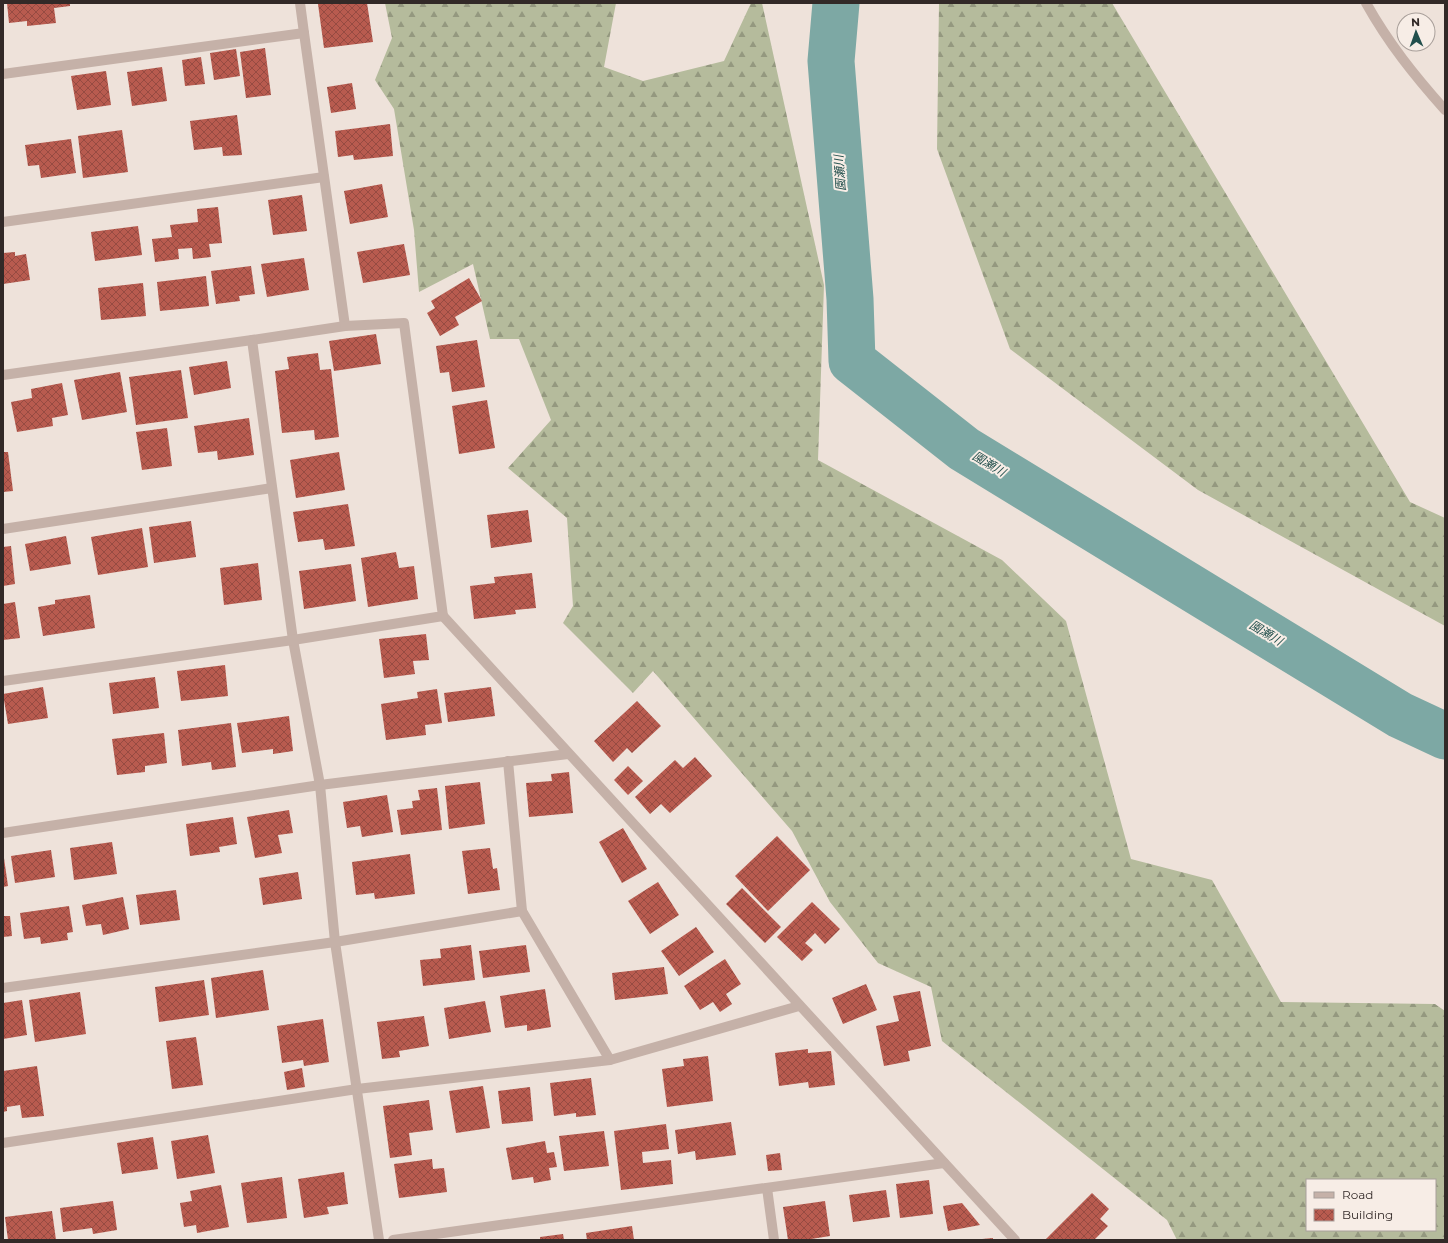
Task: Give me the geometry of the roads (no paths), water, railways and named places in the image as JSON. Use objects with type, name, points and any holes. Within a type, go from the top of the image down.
[{"type":"street","points":[[300,3],[345,326]]},
{"type":"street","points":[[1366,3],[1379,26],[1405,64],[1445,110]]},
{"type":"street","points":[[3,74],[304,33]]},
{"type":"street","points":[[3,222],[324,178]]},
{"type":"street","points":[[3,376],[345,326],[404,323],[443,616],[1015,1240]]},
{"type":"street","points":[[252,340],[293,640],[320,785],[335,942],[379,1240]]},
{"type":"street","points":[[3,529],[272,488]]},
{"type":"street","points":[[3,680],[293,640],[443,616]]},
{"type":"street","points":[[3,833],[320,785],[568,754]]},
{"type":"street","points":[[508,761],[522,911],[610,1060]]},
{"type":"street","points":[[3,988],[335,942],[522,911]]},
{"type":"street","points":[[3,1143],[357,1089],[610,1060],[800,1006]]},
{"type":"street","points":[[393,1240],[944,1163]]},
{"type":"street","points":[[766,1188],[774,1240]]},
{"type":"waterway","name":"園瀬川","points":[[836,3],[831,61],[850,299],[852,361],[964,449],[1400,715],[1445,736]]}]
